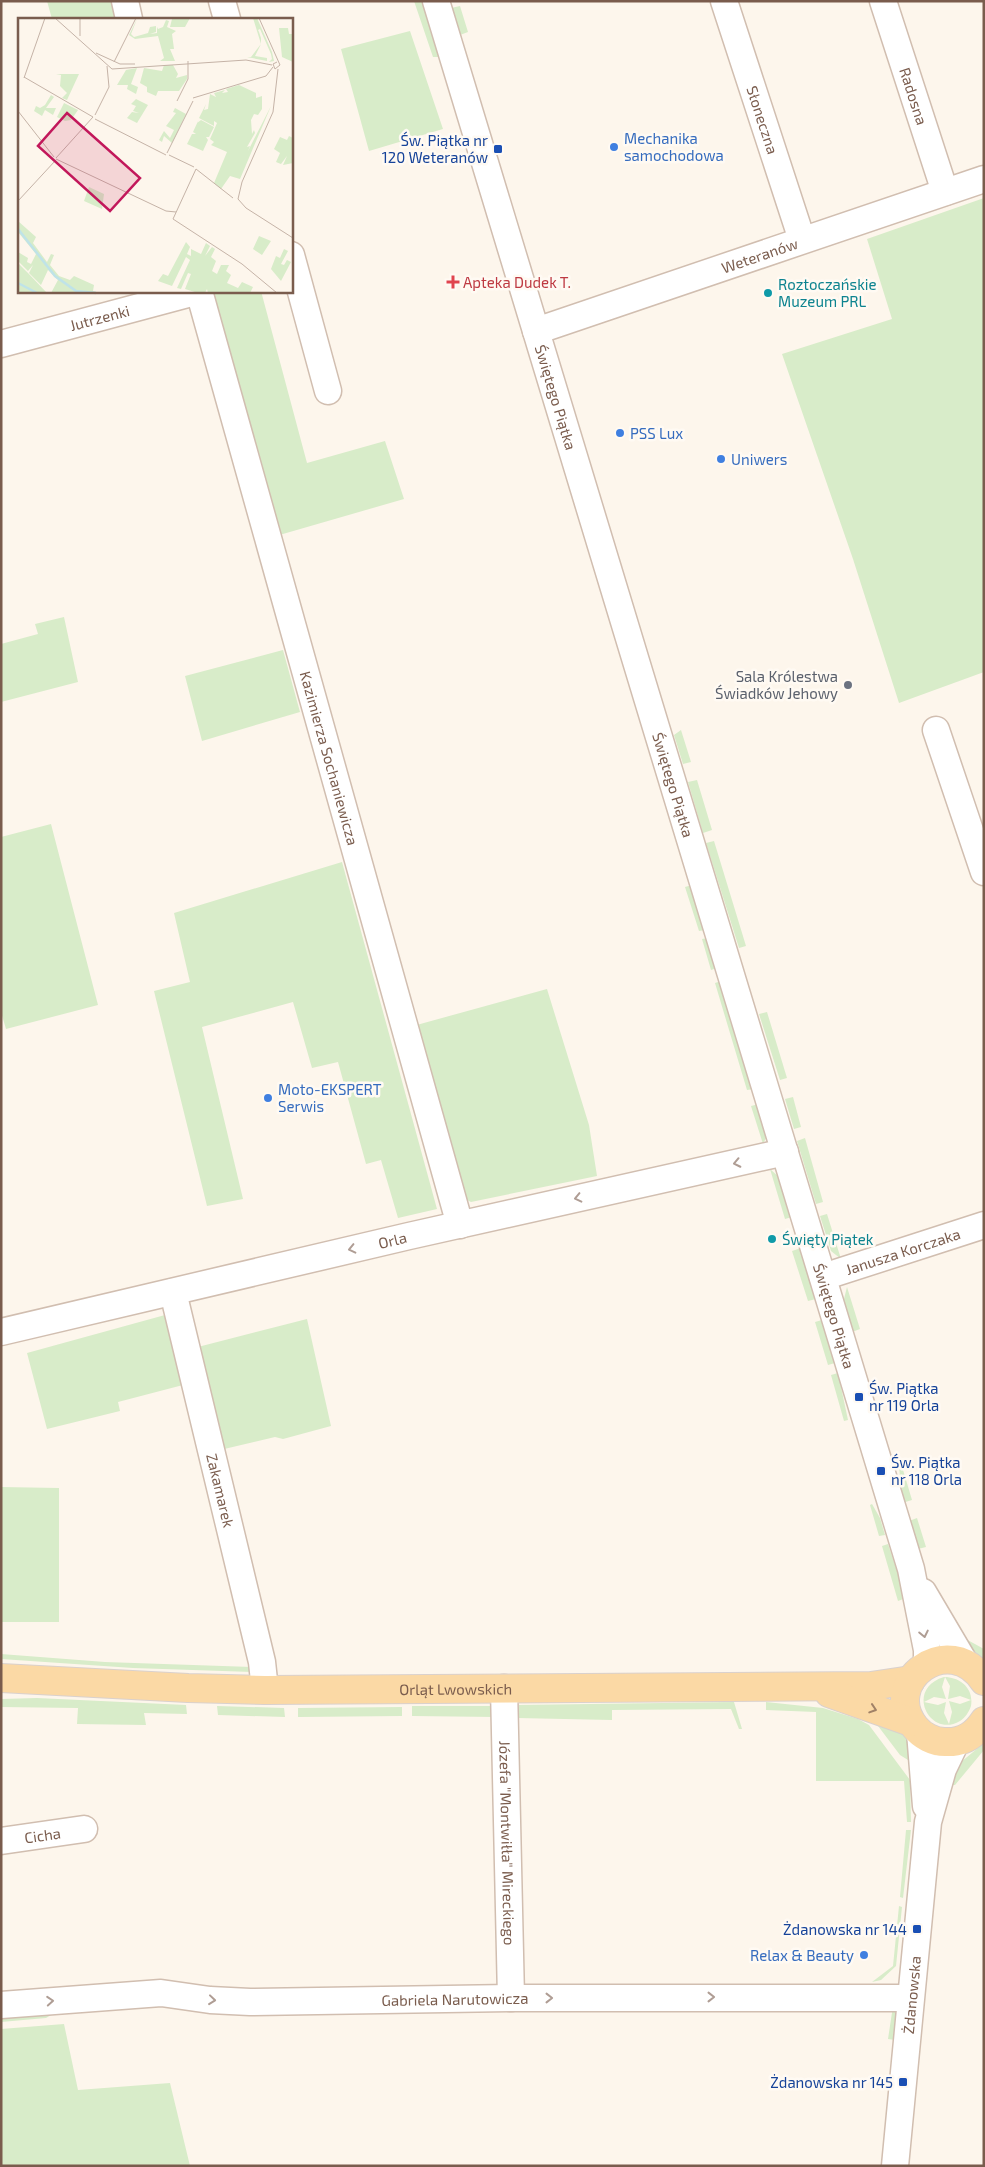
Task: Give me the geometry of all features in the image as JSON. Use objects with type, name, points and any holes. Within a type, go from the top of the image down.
[{"type":"main road","name":"Orląt Lwowskich","points":[[1,1678],[178,1688],[265,1690],[871,1686],[919,1672],[942,1659],[977,1671]]},
{"type":"main road","points":[[915,1727],[905,1701],[919,1672]]},
{"type":"main road","points":[[811,1686],[915,1727],[933,1740],[956,1742],[970,1736],[984,1721]]},
{"type":"street","points":[[125,1],[130,18]]},
{"type":"street","points":[[222,1],[227,18]]},
{"type":"street","name":"Świętego Piątka","points":[[436,1],[910,1569],[927,1650],[919,1672]]},
{"type":"street","name":"Słoneczna","points":[[724,1],[802,240]]},
{"type":"street","name":"Radosna","points":[[883,1],[945,192]]},
{"type":"street","name":"Weteranów","points":[[536,331],[984,180]]},
{"type":"street","points":[[292,259],[328,391]]},
{"type":"street","name":"Jutrzenki","points":[[1,344],[196,292]]},
{"type":"street","name":"Kazimierza Sochaniewicza","points":[[200,292],[460,1225]]},
{"type":"street","points":[[936,730],[984,872]]},
{"type":"street","name":"Orla","points":[[1,1332],[460,1225],[785,1152]]},
{"type":"street","name":"Janusza Korczaka","points":[[822,1277],[984,1225]]},
{"type":"street","name":"Zakamarek","points":[[173,1292],[262,1662],[265,1690]]},
{"type":"street","name":"Świętego Piątka","points":[[910,1569],[977,1671]]},
{"type":"street","name":"Józefa \"Montwiłła\" Mireckiego","points":[[504,1688],[511,1998]]},
{"type":"street","name":"Żdanowska","points":[[915,1727],[928,1822]]},
{"type":"street","name":"Żdanowska","points":[[894,2166],[909,1998],[928,1822],[943,1769],[956,1742]]},
{"type":"street","name":"Cicha","points":[[1,1841],[84,1830]]},
{"type":"street","name":"Gabriela Narutowicza","points":[[1,2005],[161,1993],[222,2001],[250,2002],[511,1998],[909,1998]]},
{"type":"green space","points":[[47,1],[118,1],[122,18],[52,18]]},
{"type":"green space","points":[[414,1],[422,1],[440,57],[433,57]]},
{"type":"green space","points":[[460,6],[468,32],[460,35],[451,8]]},
{"type":"green space","points":[[410,31],[443,129],[369,151],[341,49]]},
{"type":"green space","points":[[984,198],[984,672],[899,703],[853,559],[782,354],[892,319],[867,239]]},
{"type":"green space","points":[[207,292],[261,292],[307,463],[385,441],[404,499],[276,536]]},
{"type":"green space","points":[[64,617],[78,682],[1,702],[1,644],[38,634],[35,624]]},
{"type":"green space","points":[[283,650],[300,712],[202,741],[185,676]]},
{"type":"green space","points":[[681,730],[691,762],[683,764],[674,735]]},
{"type":"green space","points":[[697,780],[712,830],[703,833],[688,782]]},
{"type":"green space","points":[[51,824],[98,1005],[6,1029],[1,1012],[1,837]]},
{"type":"green space","points":[[714,841],[746,946],[739,948],[706,843]]},
{"type":"green space","points":[[342,862],[437,1209],[398,1218],[381,1160],[366,1164],[338,1062],[312,1068],[293,1002],[202,1027],[243,1199],[207,1206],[154,991],[190,982],[174,913]]},
{"type":"green space","points":[[692,885],[705,930],[699,931],[685,887]]},
{"type":"green space","points":[[708,938],[717,968],[711,970],[702,939]]},
{"type":"green space","points":[[721,981],[754,1089],[747,1090],[715,983]]},
{"type":"green space","points":[[547,989],[589,1125],[597,1176],[471,1202],[461,1197],[413,1026]]},
{"type":"green space","points":[[767,1012],[787,1078],[780,1080],[759,1014]]},
{"type":"green space","points":[[793,1097],[801,1127],[794,1129],[785,1099]]},
{"type":"green space","points":[[759,1104],[768,1134],[763,1144],[751,1106]]},
{"type":"green space","points":[[805,1138],[823,1202],[816,1204],[797,1141]]},
{"type":"green space","points":[[770,1169],[779,1177],[792,1217],[785,1219]]},
{"type":"green space","points":[[827,1214],[841,1259],[831,1251],[820,1216]]},
{"type":"green space","points":[[801,1248],[816,1299],[808,1301],[792,1251]]},
{"type":"green space","points":[[847,1287],[860,1329],[852,1332],[843,1303]]},
{"type":"green space","points":[[165,1315],[183,1385],[118,1402],[120,1411],[47,1429],[27,1353]]},
{"type":"green space","points":[[307,1319],[331,1426],[283,1439],[275,1437],[220,1450],[194,1348]]},
{"type":"green space","points":[[822,1320],[835,1363],[828,1365],[815,1322]]},
{"type":"green space","points":[[838,1373],[848,1420],[844,1421],[831,1375]]},
{"type":"green space","points":[[898,1453],[912,1500],[902,1503]]},
{"type":"green space","points":[[1,1487],[59,1488],[59,1622],[1,1622]]},
{"type":"green space","points":[[872,1504],[880,1518],[885,1535],[879,1536],[870,1505]]},
{"type":"green space","points":[[917,1518],[926,1547],[918,1549],[909,1521]]},
{"type":"green space","points":[[888,1544],[906,1598],[898,1601],[882,1546]]},
{"type":"green space","points":[[953,1632],[984,1649],[984,1659],[977,1657]]},
{"type":"green space","points":[[1,1654],[105,1662],[252,1667],[252,1672],[133,1668],[1,1659]]},
{"type":"green space","points":[[944,1677],[942,1687],[946,1699],[934,1697],[924,1702],[925,1691],[932,1683]]},
{"type":"green space","points":[[945,1677],[960,1681],[968,1689],[971,1700],[960,1696],[948,1699],[950,1686]]},
{"type":"green space","points":[[37,1698],[186,1705],[187,1714],[144,1713],[146,1725],[77,1724],[78,1708],[1,1707],[1,1699]]},
{"type":"green space","points":[[971,1700],[971,1706],[967,1715],[962,1720],[949,1725],[939,1723],[931,1718],[924,1702],[938,1705],[946,1702],[944,1713],[949,1724],[952,1712],[949,1701],[960,1704]]},
{"type":"green space","points":[[734,1702],[742,1729],[739,1729],[731,1709],[612,1710],[612,1720],[517,1718],[519,1705]]},
{"type":"green space","points":[[766,1702],[823,1708],[858,1719],[869,1725],[910,1780],[911,1822],[907,1822],[904,1781],[816,1781],[816,1712],[766,1710]]},
{"type":"green space","points":[[217,1706],[284,1708],[285,1717],[218,1715]]},
{"type":"green space","points":[[412,1706],[495,1706],[496,1717],[412,1716]]},
{"type":"green space","points":[[402,1707],[402,1716],[298,1717],[298,1708]]},
{"type":"green space","points":[[875,1722],[895,1728],[905,1734],[911,1745],[916,1765],[900,1755]]},
{"type":"green space","points":[[984,1743],[984,1750],[955,1785],[951,1785],[961,1762]]},
{"type":"green space","points":[[906,1830],[911,1830],[903,1898],[900,1897]]},
{"type":"green space","points":[[899,1906],[902,1907],[896,1966],[881,1980],[872,1982],[893,1966]]},
{"type":"green space","points":[[893,2006],[897,2015],[895,2040],[888,2039]]},
{"type":"green space","points":[[60,2010],[46,2018],[1,2022],[1,2014]]},
{"type":"green space","points":[[64,2024],[78,2090],[170,2083],[190,2166],[1,2166],[1,2029]]},
{"type":"place","name":"Mechanika samochodowa","points":[[614,147]]},
{"type":"place","name":"Św. Piątka nr 120 Weteranów","points":[[498,149]]},
{"type":"place","name":"Apteka Dudek T.","points":[[453,282]]},
{"type":"place","name":"Roztoczańskie Muzeum PRL","points":[[768,293]]},
{"type":"place","name":"PSS Lux","points":[[620,433]]},
{"type":"place","name":"Uniwers","points":[[721,459]]},
{"type":"place","name":"Sala Królestwa Świadków Jehowy","points":[[848,685]]},
{"type":"place","name":"Moto-EKSPERT Serwis","points":[[268,1098]]},
{"type":"place","name":"Święty Piątek","points":[[772,1239]]},
{"type":"place","name":"Św. Piątka nr 119 Orla","points":[[859,1397]]},
{"type":"place","name":"Św. Piątka nr 118 Orla","points":[[881,1471]]},
{"type":"place","name":"Żdanowska nr 144","points":[[917,1929]]},
{"type":"place","name":"Relax & Beauty","points":[[864,1955]]},
{"type":"place","name":"Żdanowska nr 145","points":[[903,2082]]}]
